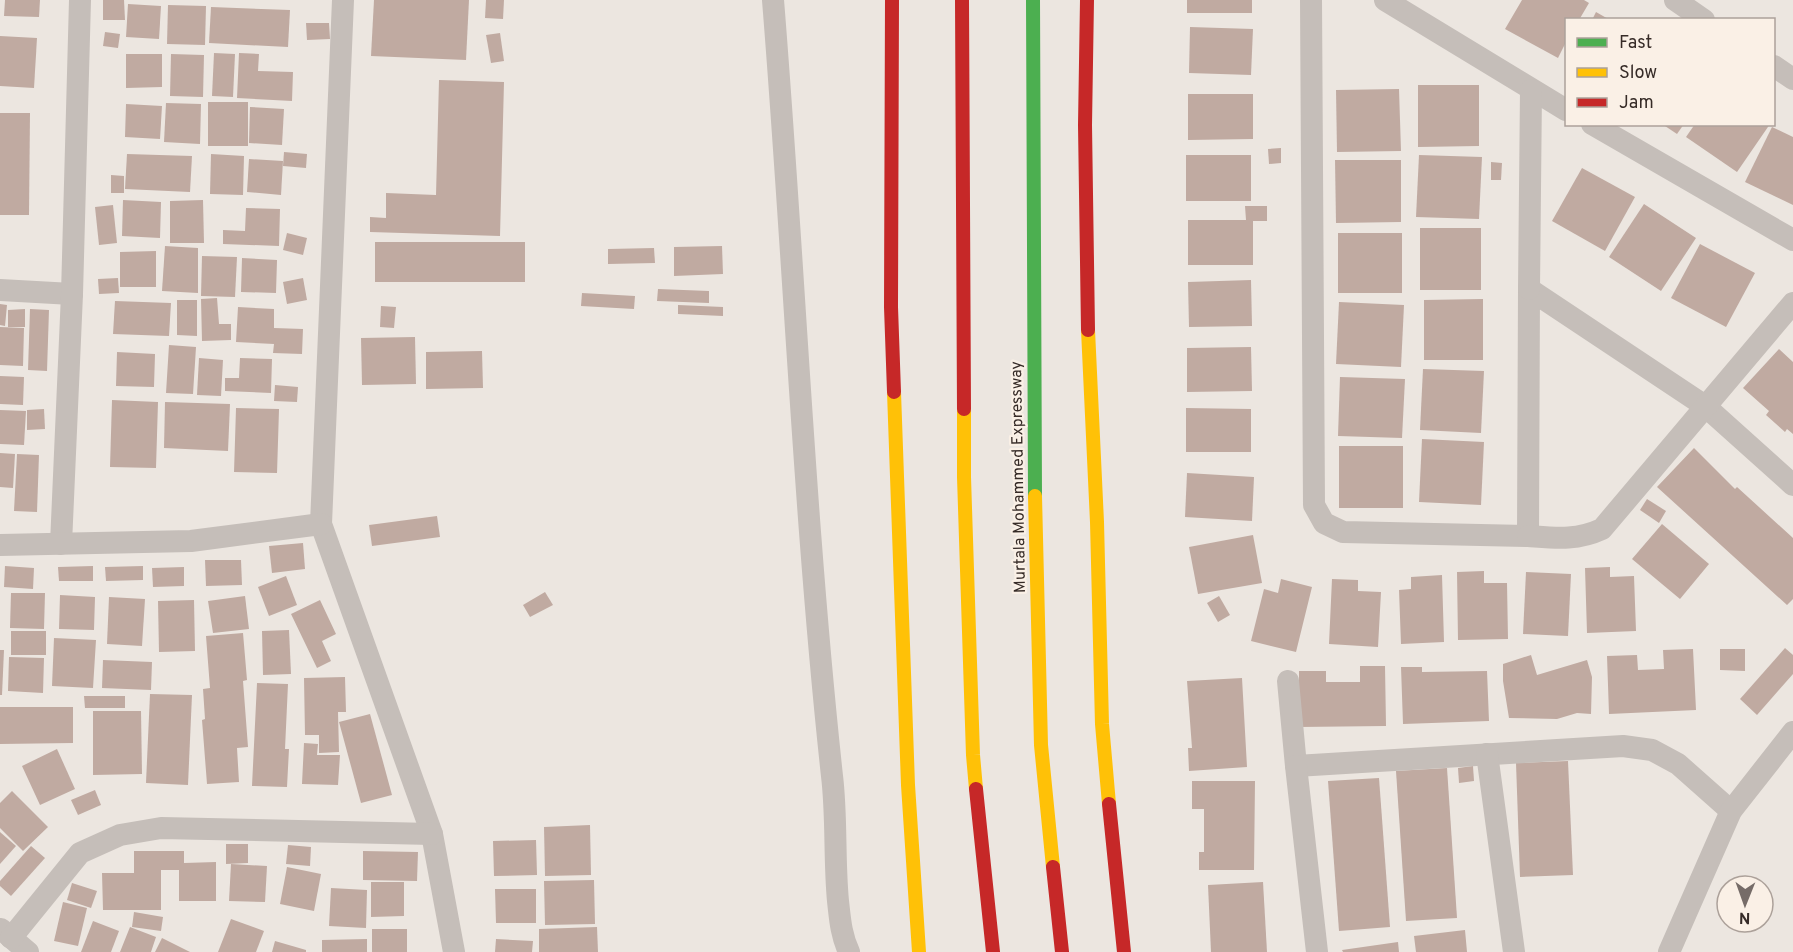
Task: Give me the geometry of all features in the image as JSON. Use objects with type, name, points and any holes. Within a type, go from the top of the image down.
[{"type":"main road","points":[[892,0],[892,318],[908,785],[919,952]]},
{"type":"main road","points":[[962,0],[964,477],[974,755],[993,952]]},
{"type":"main road","name":"Murtala Mohammed Expressway","points":[[1033,0],[1034,476],[1041,745],[1062,952]]},
{"type":"main road","points":[[1087,0],[1085,125],[1088,331],[1097,522],[1102,724],[1124,952]]},
{"type":"street","points":[[61,544],[72,294],[80,0]]},
{"type":"street","points":[[343,0],[321,524],[432,834],[454,952]]},
{"type":"street","points":[[773,0],[819,651],[833,782],[834,866],[842,936],[849,952]]},
{"type":"street","points":[[1311,0],[1314,505],[1324,523],[1344,532],[1585,537],[1602,529],[1793,303]]},
{"type":"street","points":[[1385,0],[1565,109]]},
{"type":"street","points":[[1675,0],[1701,18]]},
{"type":"street","points":[[1775,67],[1793,79]]},
{"type":"street","points":[[1528,536],[1531,90]]},
{"type":"street","points":[[1595,126],[1793,240]]},
{"type":"street","points":[[1529,289],[1705,406],[1793,485]]},
{"type":"street","points":[[0,290],[72,294]]},
{"type":"street","points":[[0,545],[191,541],[321,524]]},
{"type":"street","points":[[1288,681],[1317,952]]},
{"type":"street","points":[[1669,952],[1731,811],[1793,732]]},
{"type":"street","points":[[1296,766],[1623,746],[1652,750],[1678,764],[1731,811]]},
{"type":"street","points":[[1487,754],[1514,952]]},
{"type":"street","points":[[13,939],[80,853],[120,835],[161,828],[432,834]]},
{"type":"building","points":[[5,0],[40,0],[39,17],[4,16]]},
{"type":"building","points":[[103,0],[124,0],[125,20],[103,20]]},
{"type":"building","points":[[374,0],[469,0],[466,60],[371,56]]},
{"type":"building","points":[[486,0],[504,0],[503,19],[485,18]]},
{"type":"building","points":[[1187,0],[1252,0],[1252,13],[1187,13]]},
{"type":"building","points":[[1522,0],[1584,0],[1589,3],[1580,18],[1565,18],[1565,44],[1558,58],[1505,29]]},
{"type":"building","points":[[128,4],[161,6],[159,39],[126,37]]},
{"type":"building","points":[[168,5],[206,6],[205,45],[167,44]]},
{"type":"building","points":[[211,7],[290,10],[288,47],[209,43]]},
{"type":"building","points":[[1596,12],[1606,18],[1593,18]]},
{"type":"building","points":[[306,23],[329,23],[330,39],[307,40]]},
{"type":"building","points":[[1190,27],[1253,29],[1251,75],[1189,73]]},
{"type":"building","points":[[105,32],[120,34],[118,48],[103,46]]},
{"type":"building","points":[[500,33],[504,61],[491,63],[486,35]]},
{"type":"building","points":[[0,36],[37,38],[34,88],[0,86]]},
{"type":"building","points":[[214,53],[235,54],[233,97],[212,96]]},
{"type":"building","points":[[239,53],[259,54],[258,71],[293,72],[292,101],[237,98]]},
{"type":"building","points":[[126,54],[162,54],[162,87],[126,88]]},
{"type":"building","points":[[171,54],[204,55],[203,97],[170,96]]},
{"type":"building","points":[[439,80],[504,82],[500,236],[370,232],[370,217],[386,218],[386,193],[436,195]]},
{"type":"building","points":[[1418,85],[1479,85],[1479,146],[1418,147]]},
{"type":"building","points":[[1399,89],[1401,151],[1337,152],[1336,90]]},
{"type":"building","points":[[1188,94],[1253,94],[1253,139],[1188,140]]},
{"type":"building","points":[[208,102],[248,102],[248,146],[208,146]]},
{"type":"building","points":[[166,103],[201,104],[200,144],[164,142]]},
{"type":"building","points":[[126,104],[162,106],[160,139],[125,137]]},
{"type":"building","points":[[250,107],[284,109],[282,145],[249,143]]},
{"type":"building","points":[[0,113],[30,113],[29,215],[0,215]]},
{"type":"building","points":[[1665,126],[1683,126],[1677,134]]},
{"type":"building","points":[[1694,126],[1769,126],[1737,172],[1686,137]]},
{"type":"building","points":[[1772,127],[1793,137],[1793,205],[1745,182]]},
{"type":"building","points":[[1281,148],[1281,163],[1269,164],[1268,149]]},
{"type":"building","points":[[284,152],[307,154],[306,168],[283,166]]},
{"type":"building","points":[[127,154],[192,156],[190,192],[125,189]]},
{"type":"building","points":[[211,154],[244,156],[243,195],[210,194]]},
{"type":"building","points":[[1186,155],[1251,155],[1251,201],[1186,201]]},
{"type":"building","points":[[1419,155],[1482,157],[1479,219],[1416,217]]},
{"type":"building","points":[[249,159],[283,161],[281,195],[247,192]]},
{"type":"building","points":[[1335,160],[1401,160],[1401,222],[1336,223]]},
{"type":"building","points":[[1491,162],[1502,163],[1501,180],[1491,180]]},
{"type":"building","points":[[1582,168],[1635,197],[1605,251],[1552,221]]},
{"type":"building","points":[[111,175],[124,176],[124,193],[111,193]]},
{"type":"building","points":[[123,200],[161,202],[160,238],[122,236]]},
{"type":"building","points":[[203,200],[204,243],[170,243],[170,201]]},
{"type":"building","points":[[1644,204],[1696,238],[1661,291],[1609,257]]},
{"type":"building","points":[[113,205],[117,243],[99,245],[95,207]]},
{"type":"building","points":[[1245,206],[1267,206],[1267,221],[1253,221],[1253,265],[1188,265],[1188,220],[1246,220]]},
{"type":"building","points":[[246,208],[280,209],[279,246],[223,244],[223,230],[245,231]]},
{"type":"building","points":[[1420,228],[1481,228],[1481,290],[1420,290]]},
{"type":"building","points":[[287,233],[307,238],[303,255],[283,250]]},
{"type":"building","points":[[1338,233],[1402,233],[1402,293],[1338,293]]},
{"type":"building","points":[[375,242],[525,242],[525,282],[375,282]]},
{"type":"building","points":[[1700,244],[1755,273],[1726,327],[1671,298]]},
{"type":"building","points":[[165,246],[198,248],[198,293],[162,291]]},
{"type":"building","points":[[722,246],[723,274],[674,276],[674,247]]},
{"type":"building","points":[[654,248],[655,263],[608,264],[608,249]]},
{"type":"building","points":[[156,251],[156,287],[120,287],[120,252]]},
{"type":"building","points":[[202,256],[237,257],[235,297],[201,296]]},
{"type":"building","points":[[242,258],[277,260],[276,293],[241,292]]},
{"type":"building","points":[[118,278],[119,293],[99,294],[98,279]]},
{"type":"building","points":[[303,278],[307,300],[287,304],[283,282]]},
{"type":"building","points":[[1251,280],[1252,326],[1189,327],[1188,282]]},
{"type":"building","points":[[658,289],[709,291],[709,303],[657,301]]},
{"type":"building","points":[[582,293],[635,296],[634,309],[581,306]]},
{"type":"building","points":[[217,298],[219,324],[231,324],[231,340],[202,341],[201,299]]},
{"type":"building","points":[[1483,299],[1483,360],[1424,360],[1424,300]]},
{"type":"building","points":[[177,300],[197,300],[197,336],[177,335]]},
{"type":"building","points":[[115,301],[171,303],[169,336],[113,334]]},
{"type":"building","points":[[1339,302],[1404,305],[1401,367],[1336,364]]},
{"type":"building","points":[[0,304],[7,305],[5,326],[0,325]]},
{"type":"building","points":[[678,305],[723,307],[723,316],[678,314]]},
{"type":"building","points":[[381,306],[396,307],[394,328],[380,327]]},
{"type":"building","points":[[238,307],[274,309],[274,328],[303,329],[302,354],[273,353],[274,344],[236,342]]},
{"type":"building","points":[[25,309],[25,327],[8,327],[8,310]]},
{"type":"building","points":[[30,309],[49,310],[47,371],[28,370]]},
{"type":"building","points":[[0,327],[24,328],[23,366],[0,365]]},
{"type":"building","points":[[415,337],[416,384],[362,385],[361,338]]},
{"type":"building","points":[[169,345],[196,347],[193,394],[166,393]]},
{"type":"building","points":[[1251,347],[1252,391],[1187,392],[1187,348]]},
{"type":"building","points":[[1779,349],[1793,362],[1793,434],[1787,429],[1785,432],[1766,415],[1769,411],[1743,388]]},
{"type":"building","points":[[482,351],[483,388],[426,389],[426,352]]},
{"type":"building","points":[[117,352],[155,354],[154,387],[116,386]]},
{"type":"building","points":[[199,358],[223,360],[221,396],[197,395]]},
{"type":"building","points":[[240,358],[272,359],[271,393],[225,391],[225,378],[239,378]]},
{"type":"building","points":[[1423,369],[1484,371],[1481,433],[1420,430]]},
{"type":"building","points":[[0,376],[24,377],[23,405],[0,404]]},
{"type":"building","points":[[1340,377],[1405,379],[1402,438],[1338,436]]},
{"type":"building","points":[[275,385],[298,387],[297,402],[274,401]]},
{"type":"building","points":[[112,400],[158,402],[156,468],[110,467]]},
{"type":"building","points":[[165,402],[230,404],[228,451],[164,448]]},
{"type":"building","points":[[236,408],[279,409],[277,473],[234,472]]},
{"type":"building","points":[[1186,408],[1251,409],[1251,452],[1186,452]]},
{"type":"building","points":[[44,409],[45,429],[27,430],[27,410]]},
{"type":"building","points":[[0,410],[26,411],[24,445],[0,444]]},
{"type":"building","points":[[1422,439],[1484,442],[1481,505],[1419,502]]},
{"type":"building","points":[[1339,446],[1403,446],[1403,508],[1339,508]]},
{"type":"building","points":[[1694,448],[1735,489],[1737,487],[1793,538],[1793,599],[1787,605],[1657,487]]},
{"type":"building","points":[[0,453],[15,454],[13,488],[0,487]]},
{"type":"building","points":[[17,454],[39,455],[37,512],[14,511]]},
{"type":"building","points":[[1187,473],[1254,477],[1252,521],[1185,517]]},
{"type":"building","points":[[1647,499],[1666,511],[1659,523],[1640,510]]},
{"type":"building","points":[[437,516],[440,537],[372,546],[369,525]]},
{"type":"building","points":[[1662,524],[1709,564],[1680,599],[1632,559]]},
{"type":"building","points":[[1253,535],[1262,583],[1198,594],[1189,547]]},
{"type":"building","points":[[303,543],[305,569],[272,573],[269,546]]},
{"type":"building","points":[[205,560],[241,560],[242,585],[206,586]]},
{"type":"building","points":[[5,566],[34,568],[33,589],[4,587]]},
{"type":"building","points":[[93,566],[93,581],[59,581],[58,567]]},
{"type":"building","points":[[143,566],[143,580],[106,581],[105,567]]},
{"type":"building","points":[[184,567],[184,586],[153,587],[152,568]]},
{"type":"building","points":[[1610,567],[1610,577],[1634,576],[1636,631],[1587,633],[1585,568]]},
{"type":"building","points":[[1484,571],[1484,583],[1507,583],[1508,639],[1458,640],[1457,572]]},
{"type":"building","points":[[1526,572],[1571,574],[1568,636],[1523,634]]},
{"type":"building","points":[[1442,575],[1444,642],[1401,644],[1399,590],[1411,589],[1411,577]]},
{"type":"building","points":[[286,576],[297,605],[269,616],[258,587]]},
{"type":"building","points":[[1281,579],[1312,587],[1296,652],[1251,641],[1264,589],[1278,593]]},
{"type":"building","points":[[1332,579],[1358,580],[1358,591],[1381,592],[1378,647],[1329,644]]},
{"type":"building","points":[[545,592],[553,605],[530,617],[523,605]]},
{"type":"building","points":[[11,593],[45,593],[44,629],[10,628]]},
{"type":"building","points":[[60,595],[95,597],[94,630],[59,629]]},
{"type":"building","points":[[245,596],[249,629],[213,633],[208,601]]},
{"type":"building","points":[[1219,596],[1230,615],[1218,622],[1207,603]]},
{"type":"building","points":[[109,597],[145,599],[142,646],[107,644]]},
{"type":"building","points":[[194,600],[195,651],[159,652],[158,601]]},
{"type":"building","points":[[320,600],[336,634],[322,641],[331,661],[317,668],[291,614]]},
{"type":"building","points":[[289,630],[291,674],[263,675],[262,631]]},
{"type":"building","points":[[11,631],[46,631],[46,655],[11,655]]},
{"type":"building","points":[[243,633],[247,680],[243,681],[248,747],[237,748],[239,782],[207,784],[202,720],[205,719],[203,689],[210,688],[206,636]]},
{"type":"building","points":[[54,638],[96,640],[93,688],[52,686]]},
{"type":"building","points":[[1785,648],[1793,655],[1793,674],[1757,715],[1740,699]]},
{"type":"building","points":[[1693,649],[1696,710],[1609,714],[1607,656],[1637,655],[1638,670],[1664,669],[1663,650]]},
{"type":"building","points":[[1720,649],[1745,649],[1745,671],[1720,670]]},
{"type":"building","points":[[0,650],[4,650],[2,695],[0,695]]},
{"type":"building","points":[[1531,655],[1537,675],[1587,660],[1592,677],[1591,714],[1577,713],[1557,719],[1509,718],[1503,681],[1503,664]]},
{"type":"building","points":[[9,657],[44,658],[43,693],[8,691]]},
{"type":"building","points":[[103,660],[152,662],[151,690],[102,688]]},
{"type":"building","points":[[1360,666],[1385,666],[1386,726],[1299,727],[1299,671],[1326,671],[1326,682],[1360,682]]},
{"type":"building","points":[[1401,667],[1422,667],[1422,672],[1487,671],[1489,721],[1403,724]]},
{"type":"building","points":[[345,677],[346,712],[338,712],[339,752],[319,753],[319,735],[305,735],[304,678]]},
{"type":"building","points":[[1242,678],[1247,767],[1189,771],[1188,748],[1192,748],[1187,681]]},
{"type":"building","points":[[257,683],[288,684],[285,749],[289,749],[287,787],[252,786]]},
{"type":"building","points":[[150,694],[192,695],[188,785],[146,783]]},
{"type":"building","points":[[84,696],[125,696],[125,708],[85,708]]},
{"type":"building","points":[[0,707],[73,707],[73,743],[0,744]]},
{"type":"building","points":[[93,711],[141,711],[142,774],[93,775]]},
{"type":"building","points":[[370,714],[392,795],[361,803],[339,722]]},
{"type":"building","points":[[304,743],[318,744],[317,755],[340,755],[338,785],[302,784]]},
{"type":"building","points":[[57,749],[75,789],[40,805],[22,766]]},
{"type":"building","points":[[1568,761],[1573,875],[1520,877],[1516,763]]},
{"type":"building","points":[[1473,766],[1474,781],[1459,783],[1458,768]]},
{"type":"building","points":[[1447,768],[1457,918],[1406,921],[1396,771]]},
{"type":"building","points":[[1379,778],[1390,927],[1339,931],[1328,781]]},
{"type":"building","points":[[1192,781],[1255,781],[1254,870],[1199,870],[1199,852],[1204,852],[1204,809],[1192,809]]},
{"type":"building","points":[[95,790],[101,805],[78,815],[71,800]]},
{"type":"building","points":[[12,791],[48,827],[23,851],[0,828],[0,803]]},
{"type":"building","points":[[590,825],[591,875],[545,876],[544,827]]},
{"type":"building","points":[[0,832],[16,846],[0,864]]},
{"type":"building","points":[[536,840],[537,875],[494,876],[493,841]]},
{"type":"building","points":[[226,844],[248,844],[248,863],[226,864]]},
{"type":"building","points":[[288,845],[311,847],[310,866],[286,864]]},
{"type":"building","points":[[31,846],[45,858],[11,896],[0,886],[0,881]]},
{"type":"building","points":[[134,851],[184,851],[184,863],[216,862],[216,901],[179,901],[179,870],[161,870],[161,910],[103,910],[102,873],[134,873]]},
{"type":"building","points":[[363,851],[418,852],[417,881],[363,880]]},
{"type":"building","points":[[231,864],[267,866],[265,902],[229,901]]},
{"type":"building","points":[[287,867],[321,874],[314,911],[280,904]]},
{"type":"building","points":[[594,880],[595,924],[545,925],[544,881]]},
{"type":"building","points":[[371,882],[404,882],[404,916],[371,917]]},
{"type":"building","points":[[1263,882],[1267,952],[1211,952],[1208,885]]},
{"type":"building","points":[[72,883],[97,891],[91,908],[67,900]]},
{"type":"building","points":[[331,888],[367,890],[366,928],[329,926]]},
{"type":"building","points":[[495,889],[536,889],[536,923],[496,923]]},
{"type":"building","points":[[63,902],[87,908],[78,946],[54,941]]},
{"type":"building","points":[[134,912],[163,917],[161,931],[132,927]]},
{"type":"building","points":[[231,919],[264,931],[256,952],[218,952]]},
{"type":"building","points":[[93,921],[119,931],[111,952],[81,952]]},
{"type":"building","points":[[130,927],[156,937],[151,952],[120,952]]},
{"type":"building","points":[[597,927],[598,952],[539,952],[539,929]]},
{"type":"building","points":[[372,929],[407,929],[407,952],[372,952]]},
{"type":"building","points":[[1465,930],[1467,952],[1416,952],[1414,936]]},
{"type":"building","points":[[162,938],[190,952],[155,952]]},
{"type":"building","points":[[367,939],[367,952],[322,952],[322,940]]},
{"type":"building","points":[[496,939],[533,941],[532,952],[495,952]]},
{"type":"building","points":[[275,941],[306,950],[306,952],[272,952]]},
{"type":"building","points":[[1398,942],[1399,952],[1343,952],[1342,950]]},
{"type":"traffic: fast","points":[[1033,0],[1035,496]]},
{"type":"traffic: slow","points":[[1088,330],[1097,522],[1102,724],[1109,804]]},
{"type":"traffic: slow","points":[[894,392],[908,785],[919,952]]},
{"type":"traffic: slow","points":[[964,409],[964,477],[976,789]]},
{"type":"traffic: slow","points":[[1035,496],[1041,745],[1053,867]]},
{"type":"traffic: jam","points":[[892,0],[891,307],[894,392]]},
{"type":"traffic: jam","points":[[962,0],[964,409]]},
{"type":"traffic: jam","points":[[1087,0],[1085,125],[1088,330]]},
{"type":"traffic: jam","points":[[976,789],[993,952]]},
{"type":"traffic: jam","points":[[1109,804],[1124,952]]},
{"type":"traffic: jam","points":[[1053,867],[1062,952]]}]
